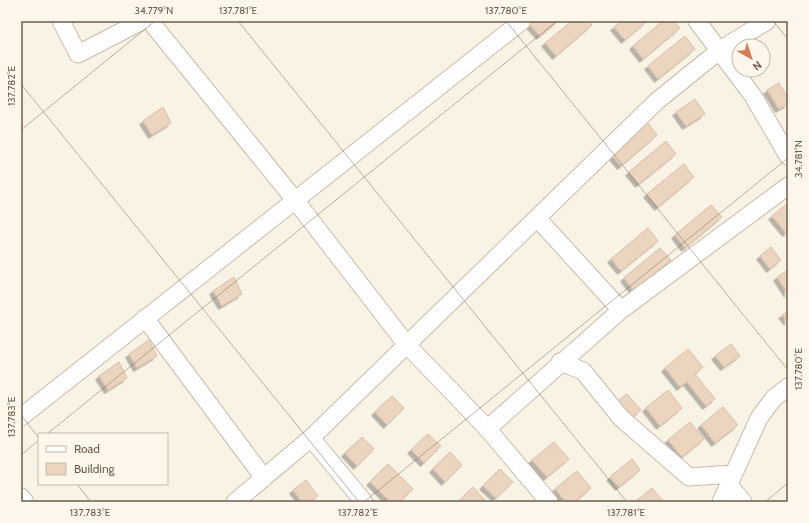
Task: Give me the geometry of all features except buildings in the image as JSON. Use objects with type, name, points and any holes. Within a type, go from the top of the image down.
[{"type":"street","points":[[61,21],[78,54],[142,21]]},
{"type":"street","points":[[150,21],[295,200],[407,345],[487,429],[549,502]]},
{"type":"street","points":[[21,417],[522,21]]},
{"type":"street","points":[[697,21],[753,96],[788,156]]},
{"type":"street","points":[[235,502],[311,438],[657,101],[720,50],[766,21]]},
{"type":"street","points":[[487,429],[560,362],[621,310],[788,186]]},
{"type":"street","points":[[537,218],[621,310]]},
{"type":"street","points":[[145,318],[264,478]]},
{"type":"street","points":[[560,362],[583,371],[621,418],[689,477],[734,488]]},
{"type":"street","points":[[721,502],[734,488],[759,418],[774,398],[788,388]]},
{"type":"street","points":[[311,438],[364,502]]},
{"type":"street","points":[[21,497],[25,502]]}]
